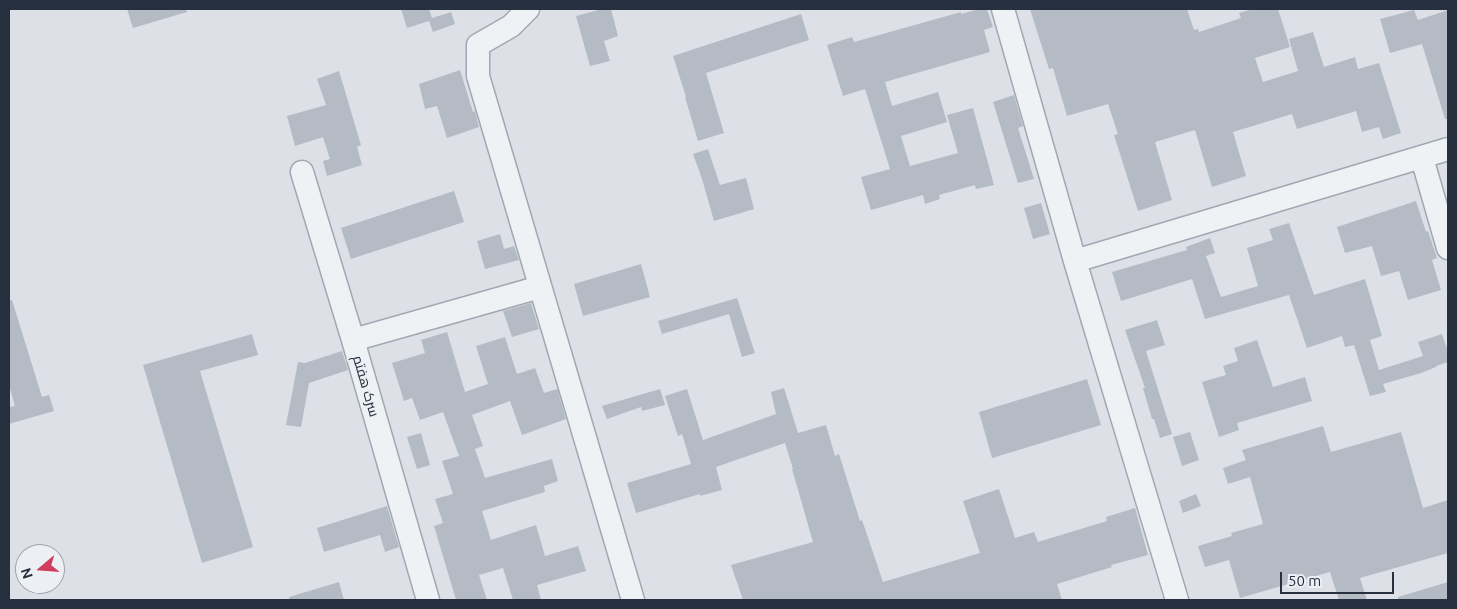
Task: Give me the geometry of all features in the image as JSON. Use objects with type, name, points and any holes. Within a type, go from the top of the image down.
[{"type":"street","points":[[528,9],[511,26],[478,45],[478,76],[633,600]]},
{"type":"street","points":[[1004,9],[1075,261],[1177,600]]},
{"type":"street","points":[[1075,261],[1448,149]]},
{"type":"street","points":[[1422,158],[1448,248]]},
{"type":"street","name":"سرک هفتم","points":[[302,172],[428,600]]},
{"type":"street","points":[[353,340],[540,287]]},
{"type":"building","points":[[127,9],[186,9],[187,12],[133,28]]},
{"type":"building","points":[[401,9],[429,9],[432,18],[451,12],[455,24],[433,32],[429,21],[407,28]]},
{"type":"building","points":[[602,9],[611,9],[618,36],[604,41],[610,61],[590,66],[576,16]]},
{"type":"building","points":[[979,9],[987,9],[993,27],[984,30],[990,52],[885,82],[892,106],[938,92],[947,122],[901,136],[910,166],[958,153],[947,115],[973,108],[994,185],[976,189],[975,185],[939,195],[940,199],[925,204],[923,195],[871,210],[861,177],[890,169],[865,89],[843,96],[827,45],[852,37],[854,42],[961,12],[961,14]]},
{"type":"building","points":[[1030,9],[1187,9],[1194,30],[1198,29],[1199,32],[1241,18],[1239,13],[1253,9],[1278,9],[1290,47],[1255,58],[1263,82],[1298,71],[1289,39],[1313,32],[1324,67],[1355,57],[1358,69],[1379,63],[1401,133],[1383,139],[1379,127],[1362,132],[1356,111],[1297,129],[1292,114],[1233,132],[1246,176],[1212,187],[1195,130],[1155,142],[1172,200],[1138,211],[1114,135],[1118,134],[1108,104],[1067,116],[1053,68],[1049,69]]},
{"type":"building","points":[[1414,10],[1418,20],[1448,10],[1448,119],[1445,119],[1422,44],[1390,53],[1380,19]]},
{"type":"building","points":[[801,14],[809,40],[706,73],[724,133],[698,141],[673,56]]},
{"type":"building","points":[[460,70],[479,127],[447,138],[437,106],[425,109],[419,84]]},
{"type":"building","points":[[339,71],[361,145],[357,147],[362,165],[327,176],[323,161],[330,159],[323,137],[295,146],[287,116],[326,105],[317,79]]},
{"type":"building","points":[[1014,95],[1023,126],[1018,128],[1034,179],[1018,183],[993,102]]},
{"type":"building","points":[[708,149],[720,185],[746,178],[754,209],[714,221],[693,154]]},
{"type":"building","points":[[454,191],[464,222],[351,259],[341,228]]},
{"type":"building","points":[[1416,201],[1437,258],[1432,260],[1441,290],[1408,300],[1399,271],[1381,276],[1372,246],[1345,253],[1337,227]]},
{"type":"building","points":[[1041,203],[1050,234],[1033,239],[1024,208]]},
{"type":"building","points":[[1289,223],[1314,295],[1365,279],[1382,336],[1370,340],[1379,370],[1423,356],[1418,342],[1442,334],[1448,352],[1448,362],[1421,373],[1383,384],[1386,392],[1370,396],[1354,345],[1345,347],[1342,336],[1307,348],[1289,295],[1205,319],[1192,279],[1121,301],[1112,272],[1187,250],[1186,247],[1210,238],[1215,253],[1206,256],[1221,297],[1258,286],[1247,248],[1273,240],[1269,229]]},
{"type":"building","points":[[500,234],[504,249],[514,246],[519,260],[485,269],[477,241]]},
{"type":"building","points":[[641,264],[650,297],[583,316],[574,284]]},
{"type":"building","points":[[737,298],[755,353],[742,357],[729,314],[662,334],[658,321]]},
{"type":"building","points":[[9,300],[12,300],[42,397],[49,395],[54,411],[9,424],[9,407],[15,406],[9,385]]},
{"type":"building","points":[[531,303],[539,329],[512,337],[503,311]]},
{"type":"building","points":[[1157,320],[1165,345],[1146,351],[1172,434],[1160,438],[1154,419],[1152,419],[1143,388],[1145,388],[1125,330]]},
{"type":"building","points":[[447,332],[465,392],[488,384],[476,346],[505,337],[517,374],[535,368],[544,393],[557,389],[558,391],[566,419],[522,435],[510,401],[472,415],[483,446],[475,449],[485,478],[552,459],[558,481],[544,486],[545,492],[482,511],[491,540],[536,525],[545,556],[578,546],[586,571],[537,585],[541,600],[513,600],[503,568],[479,575],[487,600],[456,600],[434,526],[443,523],[435,499],[453,494],[442,461],[459,456],[443,412],[420,420],[412,398],[404,401],[392,363],[425,353],[421,340]]},
{"type":"building","points":[[252,334],[258,355],[200,371],[253,547],[202,563],[143,365]]},
{"type":"building","points":[[1257,340],[1273,387],[1305,377],[1312,401],[1237,423],[1239,430],[1219,437],[1202,382],[1226,375],[1223,366],[1238,361],[1234,348]]},
{"type":"building","points":[[342,351],[348,370],[309,383],[301,427],[286,425],[298,362],[305,363]]},
{"type":"building","points":[[1087,379],[1101,425],[992,458],[979,412]]},
{"type":"building","points":[[784,388],[798,433],[826,425],[835,456],[839,454],[860,521],[862,520],[883,582],[980,553],[963,501],[999,489],[1015,538],[1034,532],[1038,542],[1107,521],[1106,517],[1135,508],[1148,555],[1111,565],[1112,567],[1057,584],[1062,600],[743,600],[731,565],[813,542],[785,443],[716,467],[722,490],[700,496],[700,494],[636,513],[627,483],[691,464],[682,434],[678,436],[665,396],[687,389],[703,440],[776,414],[771,392]]},
{"type":"building","points":[[660,389],[665,405],[642,411],[641,407],[607,419],[602,406]]},
{"type":"building","points":[[1323,426],[1331,452],[1401,432],[1423,508],[1448,500],[1448,553],[1360,578],[1367,600],[1339,600],[1330,572],[1240,598],[1229,560],[1205,567],[1198,546],[1232,536],[1231,533],[1263,524],[1250,477],[1228,484],[1223,468],[1246,460],[1242,450]]},
{"type":"building","points":[[1190,432],[1199,460],[1182,466],[1173,437]]},
{"type":"building","points":[[421,433],[430,465],[417,469],[407,437]]},
{"type":"building","points":[[1196,494],[1201,506],[1183,513],[1179,501]]},
{"type":"building","points":[[387,506],[399,547],[385,552],[380,535],[324,552],[317,528]]},
{"type":"building","points":[[339,582],[344,600],[290,600],[289,597]]},
{"type":"building","points":[[1448,582],[1448,600],[1398,600],[1398,597]]}]
